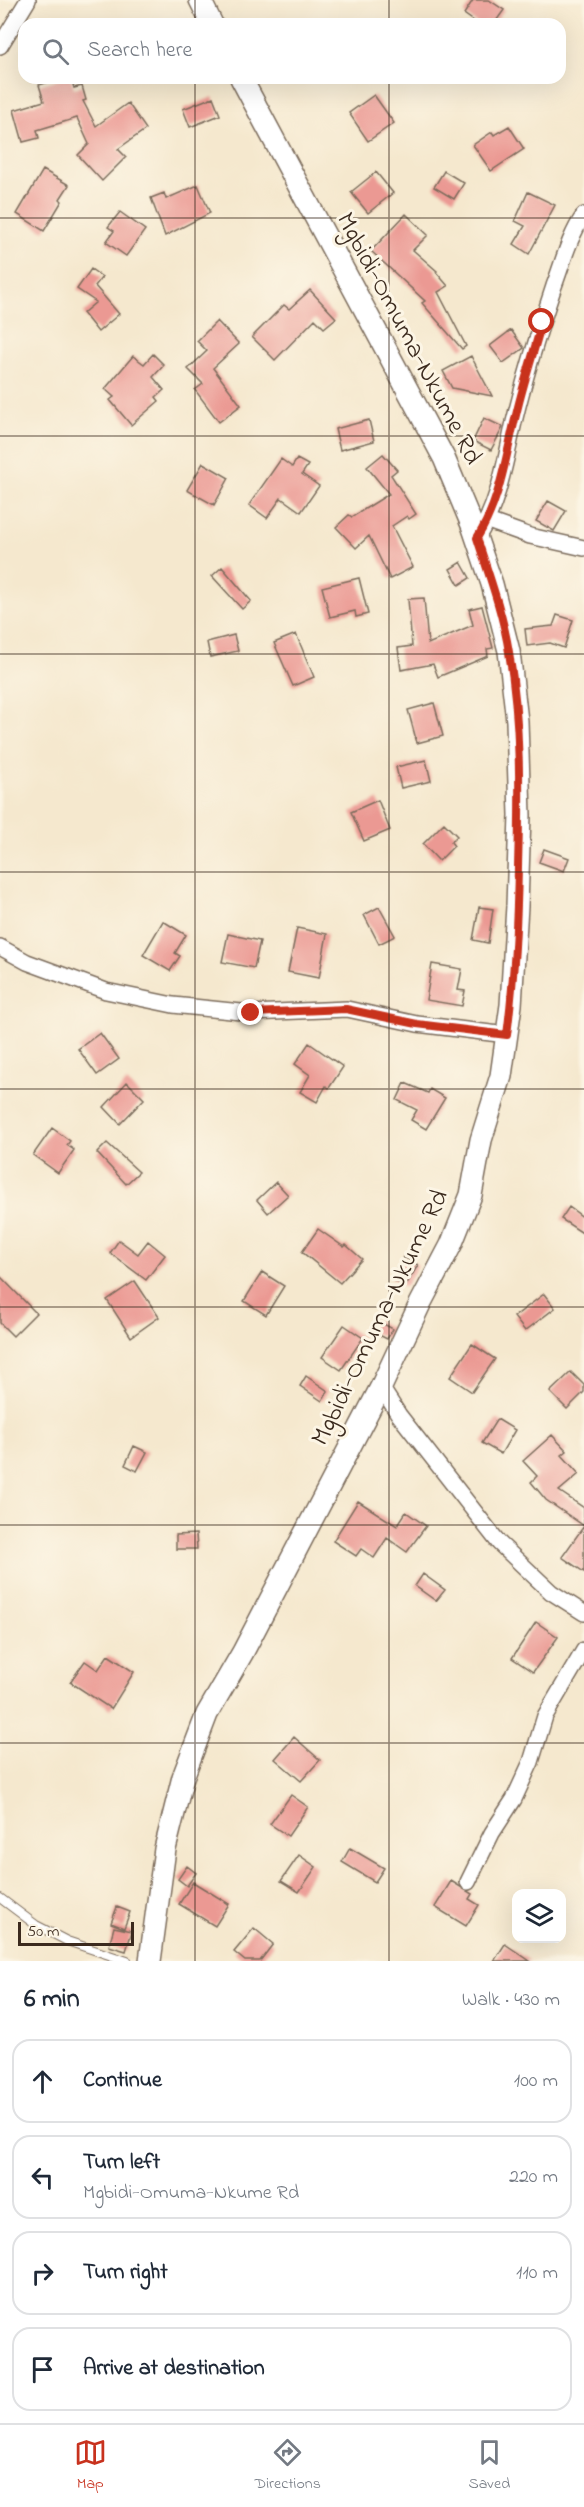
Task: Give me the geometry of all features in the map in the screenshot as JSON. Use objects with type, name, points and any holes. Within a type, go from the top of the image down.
[{"type":"street","points":[[0,46],[28,0]]},
{"type":"street","points":[[200,0],[209,18]]},
{"type":"street","name":"Mgbidi-Omuma-Nkume Rd","points":[[150,1961],[165,1849],[183,1777],[207,1714],[243,1652],[381,1387],[451,1245],[471,1195],[481,1140],[501,1076],[507,1035],[517,906],[520,815],[517,721],[509,651],[492,584],[482,529],[244,84]]},
{"type":"street","points":[[580,544],[482,529],[499,488],[517,410],[542,322],[574,230],[584,215]]},
{"type":"street","points":[[0,947],[27,962],[106,991],[173,1005],[251,1013],[346,1009],[417,1024],[507,1035]]},
{"type":"street","points":[[381,1387],[399,1415],[499,1543],[551,1592],[584,1613]]},
{"type":"street","points":[[468,1882],[492,1833],[514,1799],[531,1762],[545,1716],[584,1650]]},
{"type":"lane","points":[[0,1898],[36,1925],[127,1961]]},
{"type":"building","points":[[473,0],[489,0],[504,10],[498,18],[470,18],[464,14]]},
{"type":"building","points":[[73,84],[74,88],[82,86],[86,100],[83,101],[96,126],[128,103],[146,129],[118,149],[126,157],[102,181],[78,155],[89,144],[77,118],[37,130],[39,138],[23,142],[14,110],[44,101],[39,85]]},
{"type":"building","points":[[374,95],[394,123],[368,141],[349,113]]},
{"type":"building","points":[[213,97],[220,115],[190,127],[183,109]]},
{"type":"building","points":[[509,126],[524,149],[491,171],[473,145],[492,132],[494,135]]},
{"type":"building","points":[[43,170],[69,185],[44,231],[17,214]]},
{"type":"building","points":[[444,171],[464,183],[454,199],[434,187]]},
{"type":"building","points":[[376,172],[393,193],[368,213],[351,192]]},
{"type":"building","points":[[198,185],[210,213],[165,236],[151,198],[164,193],[166,199]]},
{"type":"building","points":[[528,192],[555,205],[529,254],[514,244],[525,226],[515,221]]},
{"type":"building","points":[[120,212],[145,230],[126,256],[106,242],[114,231],[108,227]]},
{"type":"building","points":[[406,214],[428,235],[413,250],[437,271],[448,286],[438,292],[466,346],[462,349],[422,303],[425,301],[371,251]]},
{"type":"building","points":[[91,269],[102,277],[95,286],[119,314],[98,332],[83,313],[96,302],[77,289]]},
{"type":"building","points":[[310,290],[336,318],[324,328],[315,319],[275,360],[252,337],[284,305],[289,309]]},
{"type":"building","points":[[217,321],[239,344],[213,368],[241,405],[219,422],[195,390],[203,384],[188,369],[207,351],[197,341]]},
{"type":"building","points":[[511,330],[524,348],[503,363],[490,346]]},
{"type":"building","points":[[153,354],[164,365],[153,377],[164,390],[156,397],[159,401],[131,425],[110,400],[114,397],[105,389],[133,356],[144,364]]},
{"type":"building","points":[[471,356],[492,396],[452,388],[443,371]]},
{"type":"building","points":[[484,418],[503,427],[491,450],[473,441]]},
{"type":"building","points":[[369,420],[374,441],[340,450],[335,429]]},
{"type":"building","points":[[383,454],[397,470],[391,475],[416,514],[409,519],[407,516],[392,526],[413,567],[390,579],[369,536],[356,548],[336,527],[349,515],[352,517],[389,494],[367,467]]},
{"type":"building","points":[[281,459],[292,467],[297,459],[308,465],[302,474],[319,486],[301,512],[281,498],[267,518],[249,505]]},
{"type":"building","points":[[203,463],[229,478],[214,505],[187,490]]},
{"type":"building","points":[[548,501],[566,511],[554,531],[536,521]]},
{"type":"building","points":[[461,562],[470,578],[459,585],[450,569]]},
{"type":"building","points":[[222,567],[251,601],[242,609],[212,576]]},
{"type":"building","points":[[359,578],[368,614],[356,617],[355,611],[330,617],[322,587]]},
{"type":"building","points":[[424,598],[428,644],[473,625],[469,609],[482,606],[493,648],[487,649],[488,656],[438,677],[433,664],[401,670],[398,648],[412,646],[408,599]]},
{"type":"building","points":[[557,615],[573,620],[564,648],[550,643],[527,646],[525,629],[553,626]]},
{"type":"building","points":[[296,634],[314,677],[293,686],[274,643]]},
{"type":"building","points":[[234,635],[238,651],[210,657],[207,642]]},
{"type":"building","points":[[434,703],[443,736],[417,743],[408,710]]},
{"type":"building","points":[[426,760],[431,781],[401,788],[396,767]]},
{"type":"building","points":[[378,800],[390,830],[364,841],[351,812]]},
{"type":"building","points":[[444,823],[457,836],[451,842],[454,846],[439,861],[423,844]]},
{"type":"building","points":[[544,849],[569,858],[564,871],[539,862]]},
{"type":"building","points":[[379,907],[395,936],[379,944],[364,915]]},
{"type":"building","points":[[479,907],[493,909],[488,943],[473,940]]},
{"type":"building","points":[[163,921],[186,935],[175,953],[180,956],[170,971],[143,955]]},
{"type":"building","points":[[297,928],[327,934],[319,978],[288,972]]},
{"type":"building","points":[[228,934],[260,941],[254,968],[222,962]]},
{"type":"building","points":[[432,964],[462,969],[458,990],[465,991],[462,1006],[426,1000]]},
{"type":"building","points":[[100,1033],[119,1059],[97,1075],[78,1049]]},
{"type":"building","points":[[309,1043],[343,1067],[329,1088],[326,1086],[317,1102],[300,1092],[310,1075],[295,1064]]},
{"type":"building","points":[[127,1082],[144,1099],[120,1124],[104,1107]]},
{"type":"building","points":[[405,1083],[428,1093],[430,1089],[445,1098],[426,1129],[411,1120],[417,1110],[397,1100]]},
{"type":"building","points":[[52,1128],[70,1141],[67,1145],[74,1150],[58,1173],[33,1155]]},
{"type":"building","points":[[107,1143],[139,1172],[126,1184],[97,1153]]},
{"type":"building","points":[[276,1182],[288,1195],[268,1213],[257,1200]]},
{"type":"building","points":[[569,1207],[584,1218],[584,1234],[561,1219]]},
{"type":"building","points":[[318,1229],[344,1247],[346,1245],[362,1259],[340,1283],[302,1252]]},
{"type":"building","points":[[119,1240],[138,1254],[148,1241],[165,1255],[146,1280],[110,1253]]},
{"type":"building","points":[[404,1257],[418,1265],[405,1287],[391,1278]]},
{"type":"building","points":[[262,1272],[284,1286],[266,1315],[244,1301]]},
{"type":"building","points":[[0,1276],[36,1313],[13,1336],[0,1323]]},
{"type":"building","points":[[135,1281],[159,1317],[131,1337],[107,1300]]},
{"type":"building","points":[[544,1294],[555,1308],[525,1331],[514,1317]]},
{"type":"building","points":[[376,1320],[393,1329],[387,1339],[371,1331]]},
{"type":"building","points":[[344,1325],[363,1338],[341,1370],[322,1357]]},
{"type":"building","points":[[472,1344],[495,1359],[472,1392],[450,1377]]},
{"type":"building","points":[[571,1372],[584,1385],[584,1392],[567,1409],[550,1392]]},
{"type":"building","points":[[306,1376],[328,1391],[322,1401],[300,1386]]},
{"type":"building","points":[[497,1419],[515,1430],[501,1454],[482,1443]]},
{"type":"building","points":[[552,1435],[567,1451],[562,1455],[579,1474],[559,1491],[584,1508],[584,1526],[546,1500],[531,1482],[537,1476],[523,1461]]},
{"type":"building","points":[[134,1446],[147,1452],[137,1471],[125,1465]]},
{"type":"building","points":[[358,1501],[397,1526],[406,1512],[426,1526],[407,1552],[387,1538],[374,1558],[361,1549],[356,1556],[333,1541]]},
{"type":"building","points":[[584,1526],[584,1572],[562,1557]]},
{"type":"building","points":[[196,1534],[197,1549],[176,1549],[176,1535]]},
{"type":"building","points":[[423,1574],[445,1590],[436,1601],[415,1586]]},
{"type":"building","points":[[536,1622],[558,1637],[533,1672],[512,1658]]},
{"type":"building","points":[[108,1655],[134,1672],[111,1709],[70,1682],[85,1661],[98,1670]]},
{"type":"building","points":[[294,1737],[320,1760],[301,1781],[275,1759]]},
{"type":"building","points":[[291,1795],[308,1807],[288,1836],[270,1824]]},
{"type":"building","points":[[350,1848],[384,1868],[375,1882],[342,1862]]},
{"type":"building","points":[[299,1855],[316,1867],[299,1892],[281,1881]]},
{"type":"building","points":[[187,1866],[196,1873],[187,1886],[178,1879]]},
{"type":"building","points":[[451,1881],[472,1894],[469,1899],[479,1905],[466,1926],[435,1907]]},
{"type":"building","points":[[193,1882],[229,1904],[215,1926],[179,1904]]},
{"type":"building","points":[[117,1907],[130,1912],[124,1928],[111,1923]]},
{"type":"building","points":[[114,1927],[132,1931],[126,1951],[109,1946]]},
{"type":"building","points":[[254,1928],[273,1944],[260,1961],[245,1961],[234,1952]]},
{"type":"building","points":[[505,1944],[530,1961],[494,1961]]},
{"type":"route","points":[[251,1013],[346,1009],[417,1024],[507,1035],[517,906],[520,815],[517,721],[509,651],[492,584],[477,538],[488,521],[499,488],[517,410],[542,322]]}]
